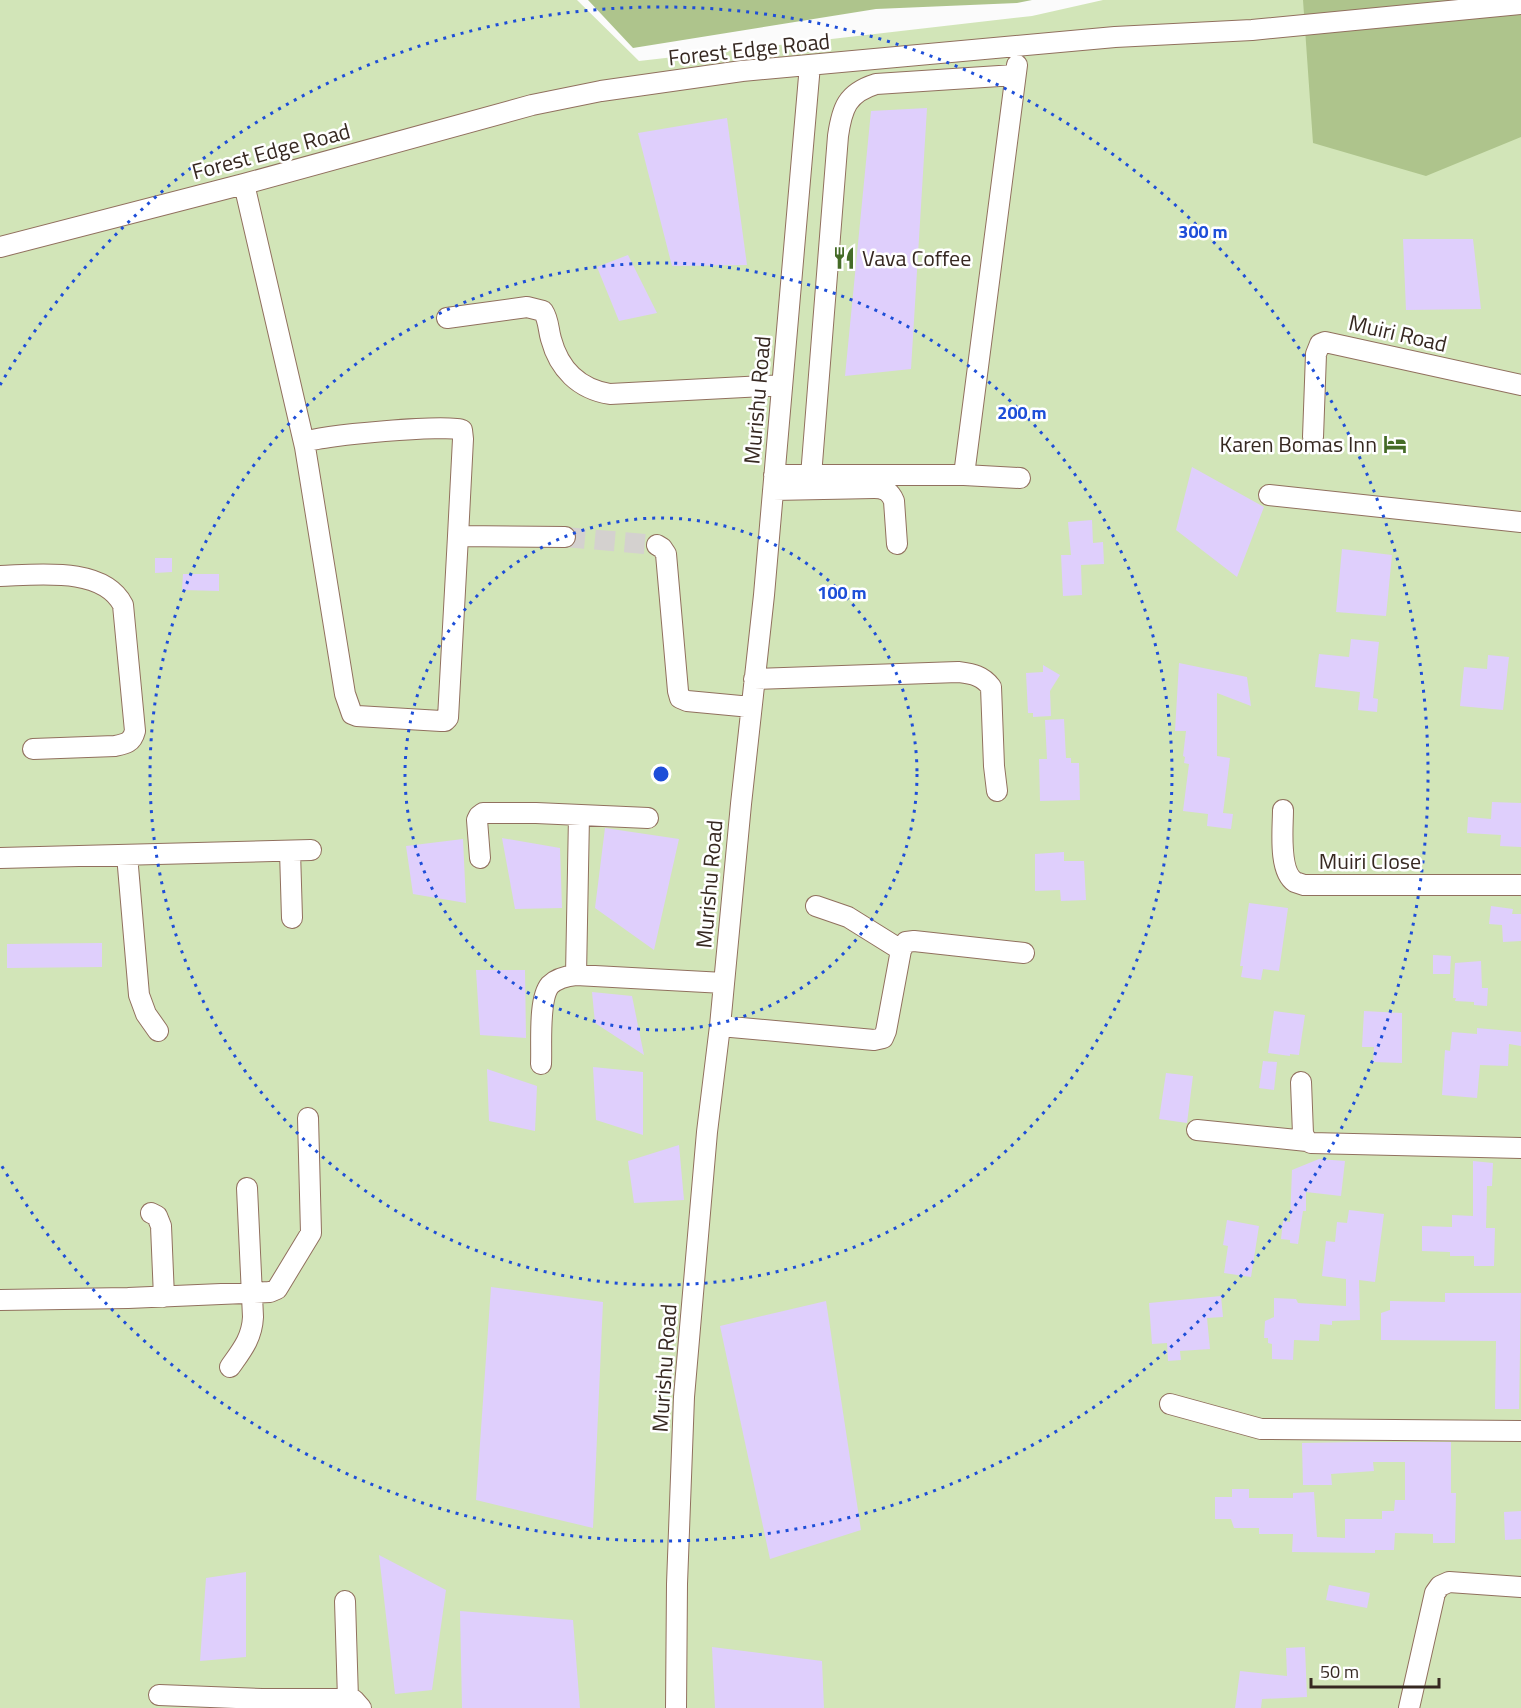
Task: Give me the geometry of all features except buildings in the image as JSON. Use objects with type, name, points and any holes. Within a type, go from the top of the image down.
[{"type":"street","name":"Forest Edge Road","points":[[0,247],[244,184],[532,105],[636,86],[742,71],[1115,37],[1252,30],[1521,4]]},
{"type":"street","points":[[964,475],[1020,47]]},
{"type":"street","name":"Murishu Road","points":[[676,1708],[677,1584],[684,1397],[707,1132],[720,1026],[773,483],[810,65]]},
{"type":"street","points":[[811,476],[841,115],[848,102],[860,89],[876,84],[1015,75]]},
{"type":"street","points":[[244,184],[305,447],[345,694],[350,710],[357,716],[445,722],[448,718],[463,448],[462,430],[431,428],[334,437],[309,440],[305,447]]},
{"type":"street","points":[[447,318],[527,307],[543,311],[548,319],[555,355],[562,367],[582,385],[596,392],[610,394],[782,385]]},
{"type":"street","name":"Muiri Road","points":[[1312,437],[1316,354],[1320,345],[1325,342],[1521,385]]},
{"type":"street","points":[[773,483],[811,476],[964,475],[1020,478]]},
{"type":"street","points":[[773,483],[886,490],[894,501],[897,544]]},
{"type":"street","points":[[1269,495],[1521,522]]},
{"type":"street","points":[[458,536],[565,537]]},
{"type":"street","points":[[657,545],[666,554],[680,698],[687,702],[751,707]]},
{"type":"street","points":[[0,576],[65,576],[91,579],[110,588],[123,605],[135,731],[133,738],[127,743],[115,746],[33,748]]},
{"type":"street","points":[[754,679],[958,672],[973,674],[985,679],[991,687],[997,791]]},
{"type":"street","name":"Muiri Close","points":[[1283,810],[1283,850],[1286,872],[1295,882],[1304,885],[1521,885]]},
{"type":"street","points":[[480,858],[477,820],[481,814],[504,812],[648,818]]},
{"type":"street","points":[[576,975],[579,816]]},
{"type":"street","points":[[0,858],[311,850]]},
{"type":"street","points":[[290,851],[292,918]]},
{"type":"street","points":[[126,855],[139,995],[146,1014],[158,1031]]},
{"type":"street","points":[[816,906],[848,917],[901,950]]},
{"type":"street","points":[[720,1026],[874,1040],[883,1038],[901,950],[906,942],[1024,953]]},
{"type":"street","points":[[541,1064],[544,995],[551,984],[562,977],[576,975],[724,983]]},
{"type":"street","points":[[1301,1082],[1302,1128],[1307,1141]]},
{"type":"street","points":[[0,1300],[164,1297],[270,1292],[277,1289],[310,1233],[308,1118]]},
{"type":"street","points":[[1197,1130],[1311,1143],[1521,1148]]},
{"type":"street","points":[[230,1366],[252,1331],[247,1188]]},
{"type":"street","points":[[151,1213],[157,1216],[161,1226],[164,1297]]},
{"type":"street","points":[[1170,1404],[1262,1429],[1521,1431]]},
{"type":"street","points":[[1409,1708],[1436,1593],[1440,1586],[1449,1582],[1464,1582],[1521,1587]]},
{"type":"street","points":[[159,1695],[262,1703],[355,1703],[345,1601]]},
{"type":"green space","points":[[0,0],[577,0],[639,61],[1032,16],[1103,0],[1521,0],[1521,1708],[0,1708]]},
{"type":"green space","points":[[588,0],[1032,0],[1017,3],[876,9],[633,48]]},
{"type":"green space","points":[[1303,0],[1521,0],[1521,137],[1426,176],[1313,143]]},
{"type":"tunnel","points":[[565,537],[657,545]]},
{"type":"place","name":"Vava Coffee","points":[[844,258]]},
{"type":"place","name":"Karen Bomas Inn","points":[[1395,444]]}]
